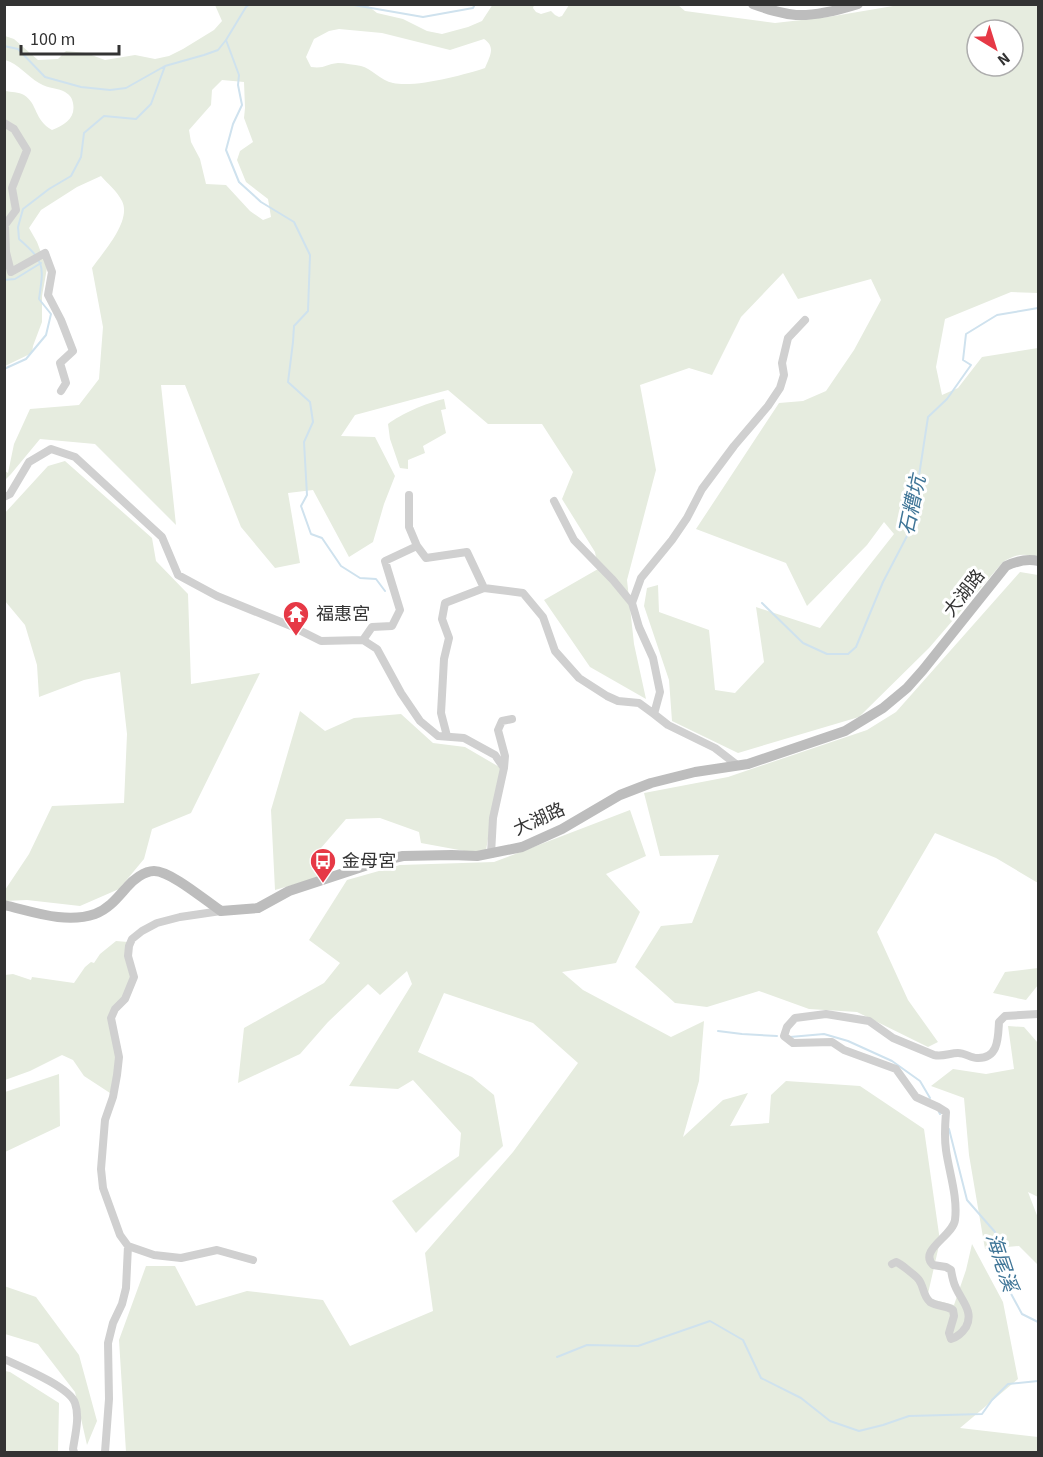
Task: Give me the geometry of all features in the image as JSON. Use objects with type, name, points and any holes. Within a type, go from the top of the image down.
[{"type":"street","points":[[753,4],[776,12],[797,15],[858,4]]},
{"type":"street","points":[[4,123],[14,129],[27,150],[12,188],[16,210],[5,225],[6,252],[11,272],[45,253],[52,272],[48,295],[73,351],[60,363],[66,383],[61,391]]},
{"type":"street","points":[[632,603],[641,578],[672,540],[709,480],[780,388],[784,375],[782,363],[788,338],[805,320]]},
{"type":"street","points":[[4,497],[10,494],[29,462],[51,449],[75,457],[162,537],[178,575],[217,596],[291,626],[321,641],[363,640],[377,649],[401,693],[420,721],[438,736],[464,738],[495,755],[504,768]]},
{"type":"street","points":[[410,495],[410,527],[417,546],[426,558],[467,552],[484,588]]},
{"type":"street","points":[[554,501],[574,540],[632,603],[639,627],[653,658],[660,692],[654,714]]},
{"type":"street","points":[[363,640],[372,627],[392,626],[400,610],[386,561],[417,546]]},
{"type":"street","name":"大湖路","points":[[221,911],[258,908],[289,891],[380,861],[403,856],[477,856],[522,847],[562,829],[620,795],[651,783],[695,771],[748,764],[845,731],[883,708],[907,688],[924,670],[1006,566],[1017,561],[1032,559],[1038,561]]},
{"type":"street","points":[[447,736],[441,713],[444,659],[449,638],[442,619],[445,603],[484,588],[523,593],[543,616],[555,651],[579,678],[618,701],[639,703],[668,725],[715,748],[737,765]]},
{"type":"street","points":[[491,854],[493,818],[505,756],[498,730],[502,721],[512,719]]},
{"type":"street","points":[[4,905],[66,919],[83,917],[98,913],[111,905],[131,882],[147,872],[157,871],[180,881],[221,911]]},
{"type":"street","points":[[221,911],[158,923],[132,939],[128,956],[134,977],[125,999],[111,1017],[119,1057],[113,1097],[105,1120],[101,1169],[103,1188],[120,1235],[128,1246],[154,1255],[181,1258],[217,1250],[253,1260]]},
{"type":"street","points":[[892,1264],[896,1262],[900,1264],[918,1279],[924,1294],[932,1303],[948,1306],[953,1310],[954,1316],[948,1333],[951,1338],[961,1334],[969,1316],[967,1308],[956,1288],[951,1270],[933,1265],[929,1257],[934,1246],[952,1229],[955,1221],[955,1200],[945,1147],[946,1112],[916,1097],[896,1069],[844,1050],[832,1042],[793,1043],[784,1036],[787,1027],[795,1018],[826,1014],[869,1021],[893,1038],[940,1057],[959,1053],[978,1058],[987,1056],[995,1050],[998,1042],[999,1022],[1005,1016],[1038,1014]]},
{"type":"street","points":[[105,1452],[109,1399],[108,1343],[126,1288],[128,1246]]},
{"type":"street","points":[[4,1359],[69,1392],[76,1404],[74,1452]]},
{"type":"shaded area","points":[[493,4],[534,5],[536,12],[541,14],[551,11],[559,17],[569,5],[678,5],[685,11],[775,23],[899,5],[1038,5],[1038,293],[1011,292],[945,319],[936,367],[942,395],[958,388],[982,357],[1038,348],[1038,557],[1020,555],[1003,562],[929,648],[859,717],[738,753],[672,721],[669,680],[644,606],[647,588],[658,585],[659,612],[709,630],[715,690],[735,693],[764,662],[756,607],[820,628],[894,534],[884,522],[867,545],[807,606],[786,563],[696,529],[779,403],[803,401],[826,391],[854,350],[881,300],[871,279],[798,299],[783,273],[741,317],[712,375],[689,368],[640,385],[656,470],[627,580],[634,644],[646,699],[590,667],[544,600],[598,569],[595,552],[562,499],[573,472],[542,424],[488,424],[448,390],[355,415],[341,436],[375,437],[395,476],[373,542],[349,557],[313,490],[288,493],[300,563],[275,568],[241,527],[185,385],[161,385],[176,525],[95,444],[40,439],[5,480],[5,471],[8,473],[14,444],[30,409],[79,405],[99,379],[103,327],[92,268],[120,227],[124,209],[118,194],[101,176],[77,187],[41,210],[29,228],[47,268],[42,296],[42,322],[32,353],[5,366],[5,91],[24,95],[32,103],[42,122],[52,130],[71,117],[73,108],[72,100],[67,93],[39,83],[15,64],[5,60],[5,36],[14,39],[38,60],[58,59],[66,51],[86,53],[105,60],[135,55],[155,59],[169,56],[214,30],[222,21],[215,5],[367,5],[377,13],[403,19],[427,31],[442,34],[482,21]],"holes":[[[339,29],[382,33],[450,50],[484,39],[490,45],[491,52],[485,68],[414,84],[384,80],[361,66],[338,63],[311,67],[306,57],[314,39],[329,31]],[[222,80],[244,82],[244,118],[253,142],[240,151],[237,160],[246,182],[268,199],[271,217],[263,220],[250,211],[226,185],[206,184],[200,159],[191,142],[189,130],[211,105],[212,90]]]},
{"type":"shaded area","points":[[444,399],[446,409],[441,410],[446,433],[423,446],[425,453],[408,460],[408,469],[400,468],[390,439],[388,424],[414,409]]},
{"type":"shaded area","points":[[65,461],[152,538],[156,561],[188,594],[191,684],[260,673],[191,813],[152,829],[144,859],[119,889],[80,906],[27,900],[5,901],[5,890],[29,854],[52,806],[124,803],[127,734],[120,672],[84,680],[39,697],[37,665],[25,625],[5,601],[4,514],[48,466]]},
{"type":"shaded area","points":[[1020,572],[1038,575],[1038,883],[996,858],[935,833],[877,932],[908,1000],[938,1042],[928,1047],[857,1012],[809,1009],[759,991],[707,1007],[675,1003],[635,967],[661,926],[692,923],[719,855],[660,856],[644,793],[728,777],[867,730],[896,712]]},
{"type":"shaded area","points":[[300,711],[325,731],[354,718],[401,714],[433,743],[465,747],[501,768],[486,850],[470,852],[421,843],[419,832],[380,818],[346,819],[321,848],[320,877],[275,890],[271,810]]},
{"type":"shaded area","points":[[630,810],[646,856],[606,874],[640,912],[616,963],[562,972],[583,990],[671,1037],[704,1021],[699,1081],[683,1137],[723,1100],[748,1093],[730,1126],[769,1123],[771,1095],[786,1081],[860,1086],[924,1129],[940,1241],[927,1298],[954,1305],[972,1244],[1003,1302],[1018,1379],[960,1428],[1038,1437],[1038,1452],[126,1452],[119,1340],[146,1266],[175,1266],[196,1306],[247,1291],[323,1300],[350,1346],[433,1311],[425,1253],[513,1152],[578,1063],[533,1023],[444,993],[418,1052],[472,1077],[494,1095],[503,1146],[416,1233],[392,1201],[459,1156],[461,1133],[413,1080],[398,1089],[349,1086],[412,984],[407,971],[380,995],[368,984],[328,1022],[300,1054],[238,1083],[244,1028],[324,983],[340,963],[309,940],[347,880],[400,865],[494,862]]},
{"type":"shaded area","points":[[116,941],[128,942],[132,978],[122,998],[112,1007],[115,1061],[110,1093],[84,1076],[73,1060],[62,1055],[5,1080],[5,975],[13,974],[31,980],[32,977],[74,983],[85,967],[91,962],[94,963],[100,954]]},
{"type":"shaded area","points":[[1038,968],[1038,985],[1026,1000],[993,993],[1005,972]]},
{"type":"shaded area","points":[[1008,1026],[1024,1027],[1038,1043],[1038,1197],[1028,1192],[1038,1218],[1038,1265],[1019,1246],[985,1249],[969,1155],[964,1098],[931,1086],[953,1069],[986,1074],[1014,1069]]},
{"type":"shaded area","points":[[59,1074],[60,1126],[5,1152],[5,1092]]},
{"type":"shaded area","points":[[4,1286],[36,1297],[79,1355],[97,1421],[87,1445],[75,1392],[38,1344],[5,1334]]},
{"type":"shaded area","points":[[5,1371],[59,1403],[58,1452],[5,1452]]},
{"type":"waterway","points":[[4,46],[18,49],[45,77],[81,87],[110,90],[126,88],[165,66],[218,50],[250,4]]},
{"type":"waterway","points":[[348,4],[423,17],[473,8],[475,4]]},
{"type":"waterway","points":[[226,40],[239,75],[238,85],[242,105],[233,124],[226,150],[239,182],[261,202],[294,222],[310,255],[308,311],[294,326],[288,382],[310,402],[313,422],[304,442],[307,495],[301,506],[311,534],[322,538],[341,566],[360,578],[376,579],[385,591]]},
{"type":"waterway","points":[[4,369],[26,359],[46,335],[51,314],[39,299],[42,279],[41,265],[34,253],[19,239],[18,227],[23,209],[71,176],[81,157],[84,133],[104,116],[136,119],[151,104],[165,66]]},
{"type":"waterway","points":[[4,280],[15,279],[41,263]]},
{"type":"waterway","name":"石糟坑","points":[[762,603],[803,643],[827,654],[848,654],[856,647],[883,582],[907,536],[915,502],[928,417],[947,399],[971,365],[963,360],[966,334],[997,315],[1038,308]]},
{"type":"waterway","name":"海尾溪","points":[[718,1031],[777,1036]]},
{"type":"waterway","name":"海尾溪","points":[[790,1037],[824,1034],[848,1041],[892,1061],[920,1081],[930,1098]]},
{"type":"waterway","name":"海尾溪","points":[[949,1129],[967,1200],[995,1232],[1003,1279],[1022,1314],[1038,1322]]},
{"type":"waterway","points":[[557,1357],[587,1345],[638,1346],[710,1321],[743,1340],[761,1378],[801,1398],[830,1421],[859,1431],[909,1416],[982,1414],[1008,1384],[1038,1381]]},
{"type":"place","name":"福惠宮","points":[[296,637]]},
{"type":"place","name":"金母宮","points":[[323,884]]}]
